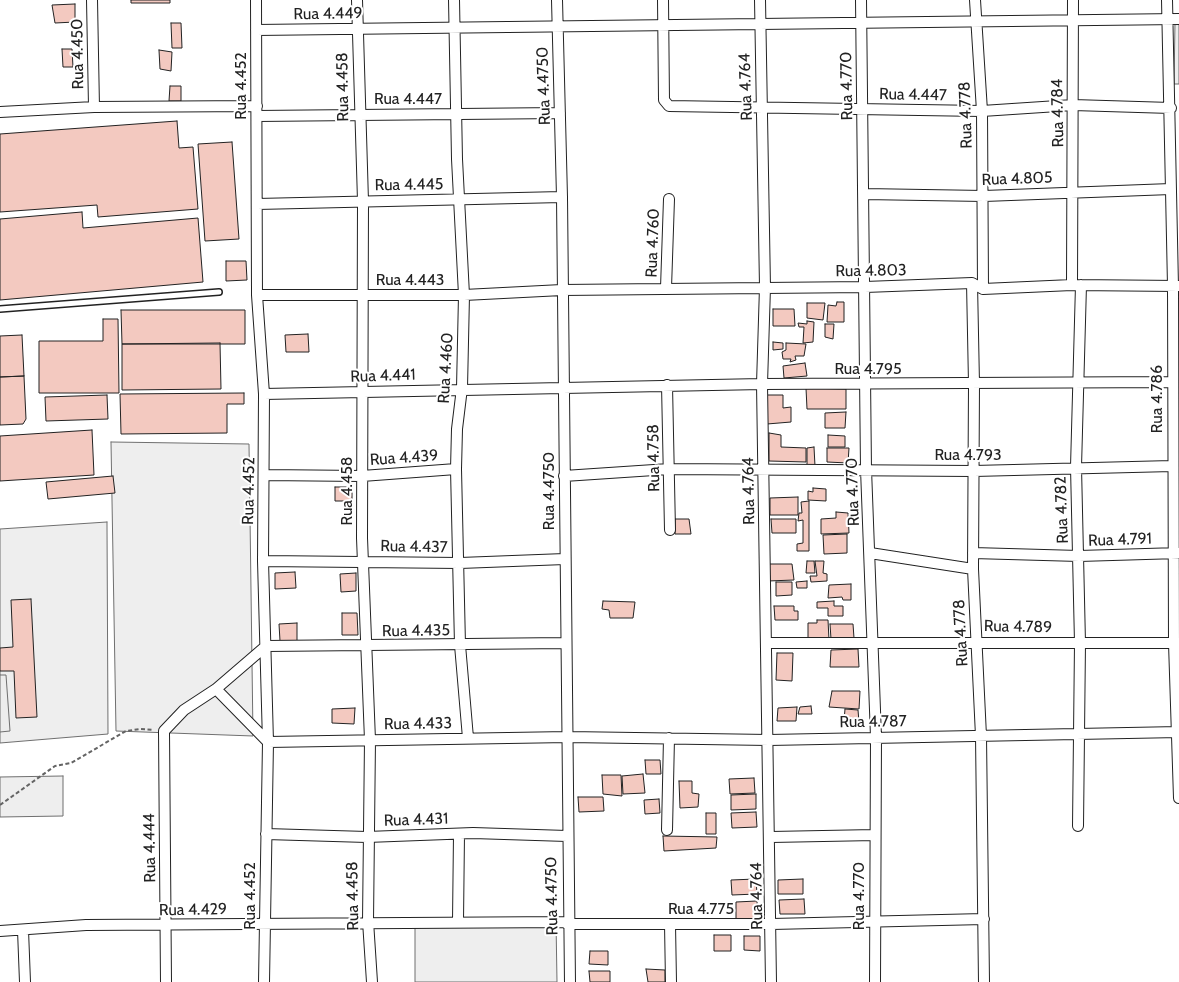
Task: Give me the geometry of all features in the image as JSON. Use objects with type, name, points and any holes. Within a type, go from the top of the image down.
[{"type":"street","name":"Rua 4.450","points":[[92,0],[94,107]]},
{"type":"street","name":"Rua 4.452","points":[[256,0],[257,295],[264,394],[263,561],[268,742],[264,982]]},
{"type":"street","name":"Rua 4.458","points":[[357,0],[363,201],[363,561],[370,740],[367,837],[368,922],[372,982]]},
{"type":"street","name":"Rua 4.460","points":[[454,0],[455,114],[464,295],[462,388],[457,429],[456,469],[460,563],[460,645],[468,738]]},
{"type":"street","name":"Rua 4.4750","points":[[557,0],[562,197],[568,737],[567,923],[570,982]]},
{"type":"street","points":[[663,0],[663,26]]},
{"type":"street","name":"Rua 4.764","points":[[760,0],[765,287],[762,384],[771,837],[771,982]]},
{"type":"street","name":"Rua 4.770","points":[[861,0],[866,287],[866,469],[876,737],[875,982]]},
{"type":"street","name":"Rua 4.778","points":[[975,0],[982,111],[984,196],[983,289]]},
{"type":"street","name":"Rua 4.784","points":[[1073,0],[1076,285]]},
{"type":"street","name":"Rua 4.786","points":[[1168,0],[1171,108],[1170,189],[1176,286],[1172,382],[1172,466],[1176,509],[1179,798]]},
{"type":"street","name":"Rua 4.449","points":[[256,30],[454,27],[558,28],[759,23],[1179,19]]},
{"type":"street","name":"Rua 4.447","points":[[663,26],[664,102],[669,106],[762,109],[982,111],[1073,105],[1171,108]]},
{"type":"street","name":"Rua 4.447","points":[[0,112],[94,107],[359,114],[560,113]]},
{"type":"street","name":"Rua 4.805","points":[[864,194],[984,196],[1170,189]]},
{"type":"street","name":"Rua 4.445","points":[[257,204],[562,197]]},
{"type":"street","name":"Rua 4.760","points":[[666,288],[669,199]]},
{"type":"street","points":[[972,283],[983,289],[1076,285],[1176,286]]},
{"type":"street","name":"Rua 4.778","points":[[972,283],[974,384],[973,569],[981,736],[984,982]]},
{"type":"street","name":"Rua 4.803","points":[[562,290],[866,287],[972,283]]},
{"type":"street","name":"Rua 4.782","points":[[1076,285],[1076,467],[1080,643],[1078,826]]},
{"type":"street","name":"Rua 4.443","points":[[257,295],[464,295],[562,290]]},
{"type":"street","name":"Rua 4.795","points":[[564,387],[1172,382]]},
{"type":"street","name":"Rua 4.758","points":[[667,385],[670,530]]},
{"type":"street","name":"Rua 4.441","points":[[264,394],[564,387]]},
{"type":"street","name":"Rua 4.793","points":[[564,476],[669,468],[974,471],[1172,466]]},
{"type":"street","name":"Rua 4.439","points":[[264,475],[362,476],[456,469]]},
{"type":"street","points":[[870,553],[973,569]]},
{"type":"street","name":"Rua 4.791","points":[[973,553],[1079,556],[1176,553]]},
{"type":"street","name":"Rua 4.437","points":[[263,561],[460,563],[565,559]]},
{"type":"street","name":"Rua 4.789","points":[[766,643],[977,641],[1176,643]]},
{"type":"street","name":"Rua 4.435","points":[[266,646],[365,647],[566,644]]},
{"type":"street","points":[[164,731],[184,710],[216,689],[266,646]]},
{"type":"street","points":[[216,689],[268,742]]},
{"type":"street","name":"Rua 4.444","points":[[164,731],[166,982]]},
{"type":"street","name":"Rua 4.787","points":[[568,737],[769,740],[1178,732]]},
{"type":"street","name":"Rua 4.433","points":[[268,742],[568,737]]},
{"type":"street","points":[[667,830],[669,738]]},
{"type":"street","name":"Rua 4.431","points":[[266,834],[367,837],[459,834],[567,836]]},
{"type":"street","points":[[458,921],[459,834]]},
{"type":"street","points":[[771,837],[875,835]]},
{"type":"street","name":"Rua 4.775","points":[[567,923],[772,924],[984,919]]},
{"type":"street","name":"Rua 4.429","points":[[0,931],[86,925],[166,926],[458,921],[567,923]]},
{"type":"street","points":[[670,924],[671,982]]},
{"type":"street","points":[[23,930],[25,982]]},
{"type":"lane","points":[[0,309],[220,292]]},
{"type":"path","points":[[0,805],[56,766],[71,763],[126,731],[140,729],[164,731]]},
{"type":"shaded area","points":[[1175,23],[1179,23],[1179,84],[1174,84]]},
{"type":"shaded area","points":[[111,442],[249,444],[253,736],[116,731]]},
{"type":"shaded area","points":[[107,522],[108,734],[0,743],[0,529]]},
{"type":"shaded area","points":[[0,675],[6,675],[10,731],[0,732]]},
{"type":"shaded area","points":[[63,776],[63,816],[0,817],[0,777]]},
{"type":"shaded area","points":[[415,921],[556,921],[557,982],[415,982]]},
{"type":"building","points":[[131,0],[170,0],[170,3],[131,3]]},
{"type":"building","points":[[75,4],[75,22],[55,23],[52,5]]},
{"type":"building","points":[[171,23],[181,23],[182,48],[172,48]]},
{"type":"building","points":[[62,49],[72,49],[73,67],[63,67]]},
{"type":"building","points":[[159,50],[172,52],[171,71],[160,69]]},
{"type":"building","points":[[170,86],[181,86],[181,101],[169,101]]},
{"type":"building","points":[[177,121],[179,148],[193,147],[198,209],[98,217],[97,205],[0,212],[0,134]]},
{"type":"building","points":[[232,142],[239,239],[205,241],[198,144]]},
{"type":"building","points":[[82,212],[83,228],[198,218],[203,282],[0,300],[0,219]]},
{"type":"building","points":[[226,261],[246,261],[247,280],[226,281]]},
{"type":"building","points":[[837,302],[844,302],[844,322],[827,322],[828,305],[836,306]]},
{"type":"building","points":[[807,303],[825,303],[823,320],[807,318]]},
{"type":"building","points":[[773,309],[794,309],[795,326],[773,326]]},
{"type":"building","points":[[121,310],[245,310],[245,344],[122,344]]},
{"type":"building","points":[[103,319],[118,319],[119,393],[39,393],[39,341],[103,341]]},
{"type":"building","points":[[807,321],[814,322],[813,342],[803,343],[804,327],[799,327],[798,323],[807,324]]},
{"type":"building","points":[[825,324],[834,324],[833,339],[825,337]]},
{"type":"building","points":[[308,334],[309,352],[286,352],[285,335]]},
{"type":"building","points":[[22,335],[24,376],[0,377],[0,336]]},
{"type":"building","points":[[773,342],[783,343],[783,349],[773,350]]},
{"type":"building","points":[[220,343],[221,389],[122,390],[122,344]]},
{"type":"building","points":[[786,343],[806,344],[804,356],[795,356],[796,360],[790,362],[791,359],[783,359],[782,352],[786,350]]},
{"type":"building","points":[[805,363],[807,376],[784,378],[783,366]]},
{"type":"building","points":[[24,376],[26,419],[23,424],[0,425],[0,377]]},
{"type":"building","points":[[806,388],[846,389],[846,409],[807,409]]},
{"type":"building","points":[[244,393],[244,404],[227,404],[227,433],[121,434],[120,394]]},
{"type":"building","points":[[107,395],[108,419],[46,421],[45,397]]},
{"type":"building","points":[[767,395],[783,395],[783,408],[791,407],[791,422],[767,424]]},
{"type":"building","points":[[846,412],[845,428],[825,428],[825,413]]},
{"type":"building","points":[[92,430],[94,475],[0,481],[0,436]]},
{"type":"building","points":[[769,433],[781,435],[781,447],[806,448],[806,462],[769,461]]},
{"type":"building","points":[[828,435],[845,436],[845,447],[828,447]]},
{"type":"building","points":[[814,447],[815,466],[807,466],[807,448]]},
{"type":"building","points":[[827,448],[849,448],[848,463],[827,462]]},
{"type":"building","points":[[113,476],[115,493],[48,499],[46,482]]},
{"type":"building","points":[[335,487],[352,487],[352,501],[335,501]]},
{"type":"building","points":[[813,488],[826,489],[826,501],[808,500],[808,491],[813,492]]},
{"type":"building","points":[[798,497],[798,515],[770,515],[770,498]]},
{"type":"building","points":[[809,501],[809,551],[797,551],[797,544],[803,543],[803,520],[798,521],[799,513],[802,513],[801,502]]},
{"type":"building","points":[[836,512],[848,513],[849,533],[821,534],[821,519],[836,518]]},
{"type":"building","points":[[675,519],[689,519],[691,534],[675,534]]},
{"type":"building","points":[[771,519],[796,519],[796,533],[772,533]]},
{"type":"building","points":[[847,534],[847,553],[824,554],[823,535]]},
{"type":"building","points":[[807,561],[814,561],[815,573],[806,573]]},
{"type":"building","points":[[815,561],[824,561],[823,573],[827,574],[827,581],[811,582],[810,576],[817,576]]},
{"type":"building","points":[[767,564],[792,564],[794,580],[768,581]]},
{"type":"building","points":[[295,572],[296,588],[275,589],[275,573]]},
{"type":"building","points":[[356,573],[356,591],[341,592],[340,574]]},
{"type":"building","points":[[807,581],[807,588],[797,588],[796,582]]},
{"type":"building","points":[[776,582],[792,582],[792,595],[776,596]]},
{"type":"building","points":[[851,584],[851,600],[843,600],[842,597],[828,598],[829,585]]},
{"type":"building","points":[[31,599],[37,717],[16,718],[14,671],[0,671],[0,648],[13,647],[11,600]]},
{"type":"building","points":[[603,601],[635,602],[633,618],[610,618],[609,610],[602,609]]},
{"type":"building","points":[[834,601],[834,606],[843,606],[843,616],[828,616],[828,608],[817,608],[817,602]]},
{"type":"building","points":[[774,606],[794,606],[794,611],[798,611],[798,620],[775,620]]},
{"type":"building","points":[[342,613],[357,613],[358,635],[342,635]]},
{"type":"building","points":[[817,620],[828,620],[829,640],[808,641],[808,623],[817,623]]},
{"type":"building","points":[[297,623],[297,641],[280,641],[279,624]]},
{"type":"building","points":[[830,624],[853,624],[854,638],[831,639]]},
{"type":"building","points":[[858,649],[859,667],[830,667],[831,650]]},
{"type":"building","points":[[777,653],[793,653],[792,681],[776,680]]},
{"type":"building","points":[[832,691],[860,691],[859,709],[829,707]]},
{"type":"building","points":[[811,706],[812,714],[798,714],[800,707]]},
{"type":"building","points":[[797,707],[796,721],[777,721],[778,708]]},
{"type":"building","points":[[355,708],[354,724],[332,723],[332,709]]},
{"type":"building","points":[[845,709],[858,710],[859,722],[844,721]]},
{"type":"building","points":[[645,760],[660,760],[661,774],[646,774]]},
{"type":"building","points":[[643,774],[645,793],[623,794],[622,776]]},
{"type":"building","points":[[602,775],[621,775],[622,796],[603,794]]},
{"type":"building","points":[[754,778],[755,793],[730,794],[729,779]]},
{"type":"building","points":[[679,781],[692,781],[692,793],[699,794],[698,807],[680,808]]},
{"type":"building","points":[[756,794],[756,809],[731,810],[731,795]]},
{"type":"building","points":[[578,797],[603,797],[604,811],[579,812]]},
{"type":"building","points":[[659,799],[660,813],[645,814],[644,800]]},
{"type":"building","points":[[756,812],[757,827],[732,828],[731,813]]},
{"type":"building","points":[[706,813],[716,813],[716,834],[706,834]]},
{"type":"building","points":[[663,836],[717,837],[716,848],[664,851]]},
{"type":"building","points":[[756,879],[757,894],[732,895],[731,880]]},
{"type":"building","points":[[803,879],[803,894],[778,894],[778,880]]},
{"type":"building","points":[[804,899],[805,914],[780,914],[779,900]]},
{"type":"building","points":[[757,901],[758,920],[736,921],[736,902]]},
{"type":"building","points":[[714,935],[731,935],[731,951],[714,951]]},
{"type":"building","points":[[744,936],[760,936],[760,951],[744,950]]},
{"type":"building","points":[[590,951],[608,951],[608,965],[589,964]]},
{"type":"building","points":[[646,969],[665,970],[665,982],[648,982]]},
{"type":"building","points":[[589,971],[610,971],[610,982],[590,982]]}]
